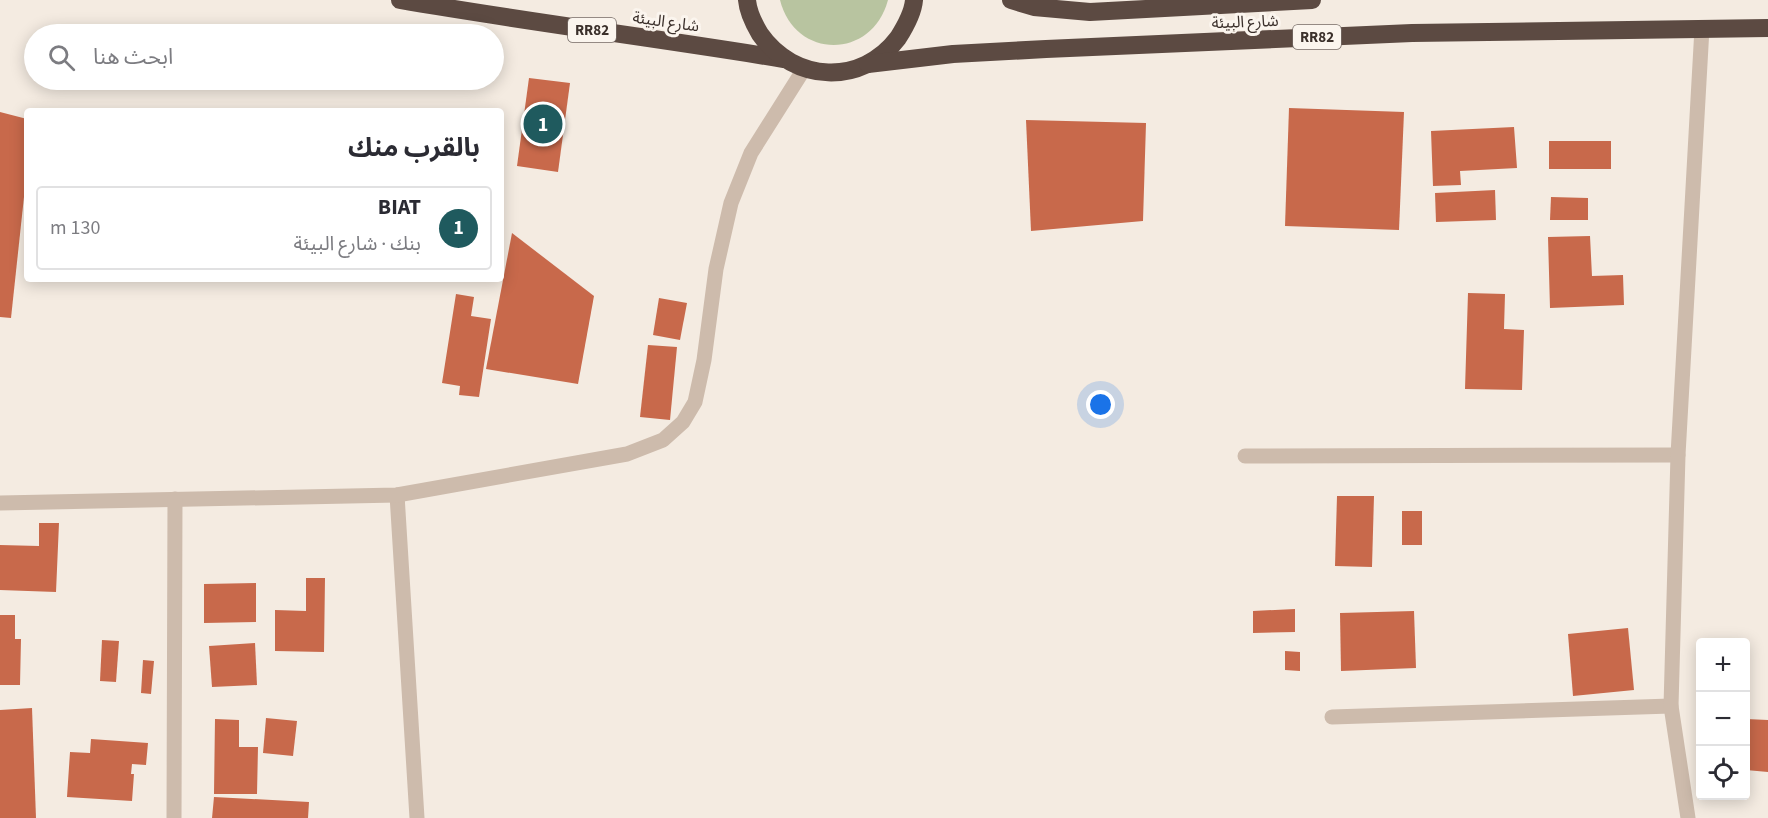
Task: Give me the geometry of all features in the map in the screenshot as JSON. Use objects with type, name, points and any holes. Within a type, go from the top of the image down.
[{"type":"highway","name":"شارع البيئة","points":[[400,0],[784,59]]},
{"type":"highway","name":"RR82","points":[[747,0],[755,27],[767,45],[784,59],[804,69],[825,73],[847,72],[868,64],[889,49],[905,28],[914,0]]},
{"type":"highway","name":"شارع البيئة","points":[[1011,0],[1034,7],[1090,12],[1312,0]]},
{"type":"highway","name":"شارع البيئة","points":[[868,64],[953,54],[1412,33],[1768,28]]},
{"type":"street","points":[[1688,818],[1671,706],[1678,455],[1702,28]]},
{"type":"street","points":[[0,503],[397,495],[627,454],[663,440],[683,422],[695,402],[704,360],[716,269],[731,203],[751,153],[804,69]]},
{"type":"street","points":[[1245,456],[1678,455]]},
{"type":"street","points":[[397,495],[417,818]]},
{"type":"street","points":[[174,818],[175,499]]},
{"type":"street","points":[[1332,717],[1671,706]]},
{"type":"green space","points":[[780,0],[888,0],[879,20],[866,34],[851,42],[834,45],[817,42],[801,34],[788,20]]},
{"type":"building","points":[[529,78],[570,83],[558,172],[517,166]]},
{"type":"building","points":[[1289,108],[1404,112],[1399,230],[1285,226]]},
{"type":"building","points":[[0,112],[24,118],[24,197],[11,318],[0,317]]},
{"type":"building","points":[[1026,120],[1146,123],[1143,221],[1031,231]]},
{"type":"building","points":[[1514,127],[1517,168],[1460,171],[1461,185],[1433,186],[1431,131]]},
{"type":"building","points":[[1549,141],[1611,141],[1611,169],[1549,169]]},
{"type":"building","points":[[1495,190],[1496,220],[1436,222],[1435,193]]},
{"type":"building","points":[[1551,197],[1588,198],[1588,220],[1550,220]]},
{"type":"building","points":[[512,233],[594,296],[578,384],[486,369]]},
{"type":"building","points":[[1590,236],[1592,276],[1623,275],[1624,305],[1550,308],[1548,237]]},
{"type":"building","points":[[1468,293],[1505,294],[1504,329],[1524,330],[1522,390],[1465,389]]},
{"type":"building","points":[[456,294],[474,297],[471,316],[491,319],[479,397],[459,395],[460,386],[442,383]]},
{"type":"building","points":[[659,298],[687,303],[680,340],[653,335]]},
{"type":"building","points":[[648,345],[677,347],[670,420],[640,417]]},
{"type":"building","points":[[1337,496],[1374,496],[1372,567],[1335,566]]},
{"type":"building","points":[[1402,511],[1422,511],[1422,545],[1402,545]]},
{"type":"building","points":[[39,523],[59,523],[56,592],[0,590],[0,545],[39,546]]},
{"type":"building","points":[[306,578],[325,578],[324,652],[275,651],[275,610],[306,611]]},
{"type":"building","points":[[256,583],[256,622],[204,623],[204,584]]},
{"type":"building","points":[[1295,609],[1295,632],[1253,633],[1253,611]]},
{"type":"building","points":[[1414,611],[1416,668],[1341,671],[1340,613]]},
{"type":"building","points":[[0,615],[15,615],[15,639],[21,639],[20,685],[0,685]]},
{"type":"building","points":[[1628,628],[1634,690],[1573,696],[1568,634]]},
{"type":"building","points":[[102,640],[119,641],[116,682],[100,681]]},
{"type":"building","points":[[255,643],[257,685],[212,687],[209,646]]},
{"type":"building","points":[[1285,651],[1300,652],[1300,671],[1285,670]]},
{"type":"building","points":[[143,660],[154,661],[151,694],[141,693]]},
{"type":"building","points":[[32,708],[36,818],[0,818],[0,710]]},
{"type":"building","points":[[266,718],[297,721],[293,756],[263,753]]},
{"type":"building","points":[[215,719],[239,720],[239,747],[258,747],[257,794],[214,794]]},
{"type":"building","points":[[1750,719],[1768,720],[1768,772],[1750,770]]},
{"type":"building","points":[[91,739],[148,743],[146,765],[132,764],[131,774],[134,774],[132,801],[67,797],[70,752],[90,753]]},
{"type":"building","points":[[214,797],[309,802],[308,818],[212,818]]},
{"type":"place","name":"BIAT","points":[[543,124]]}]
